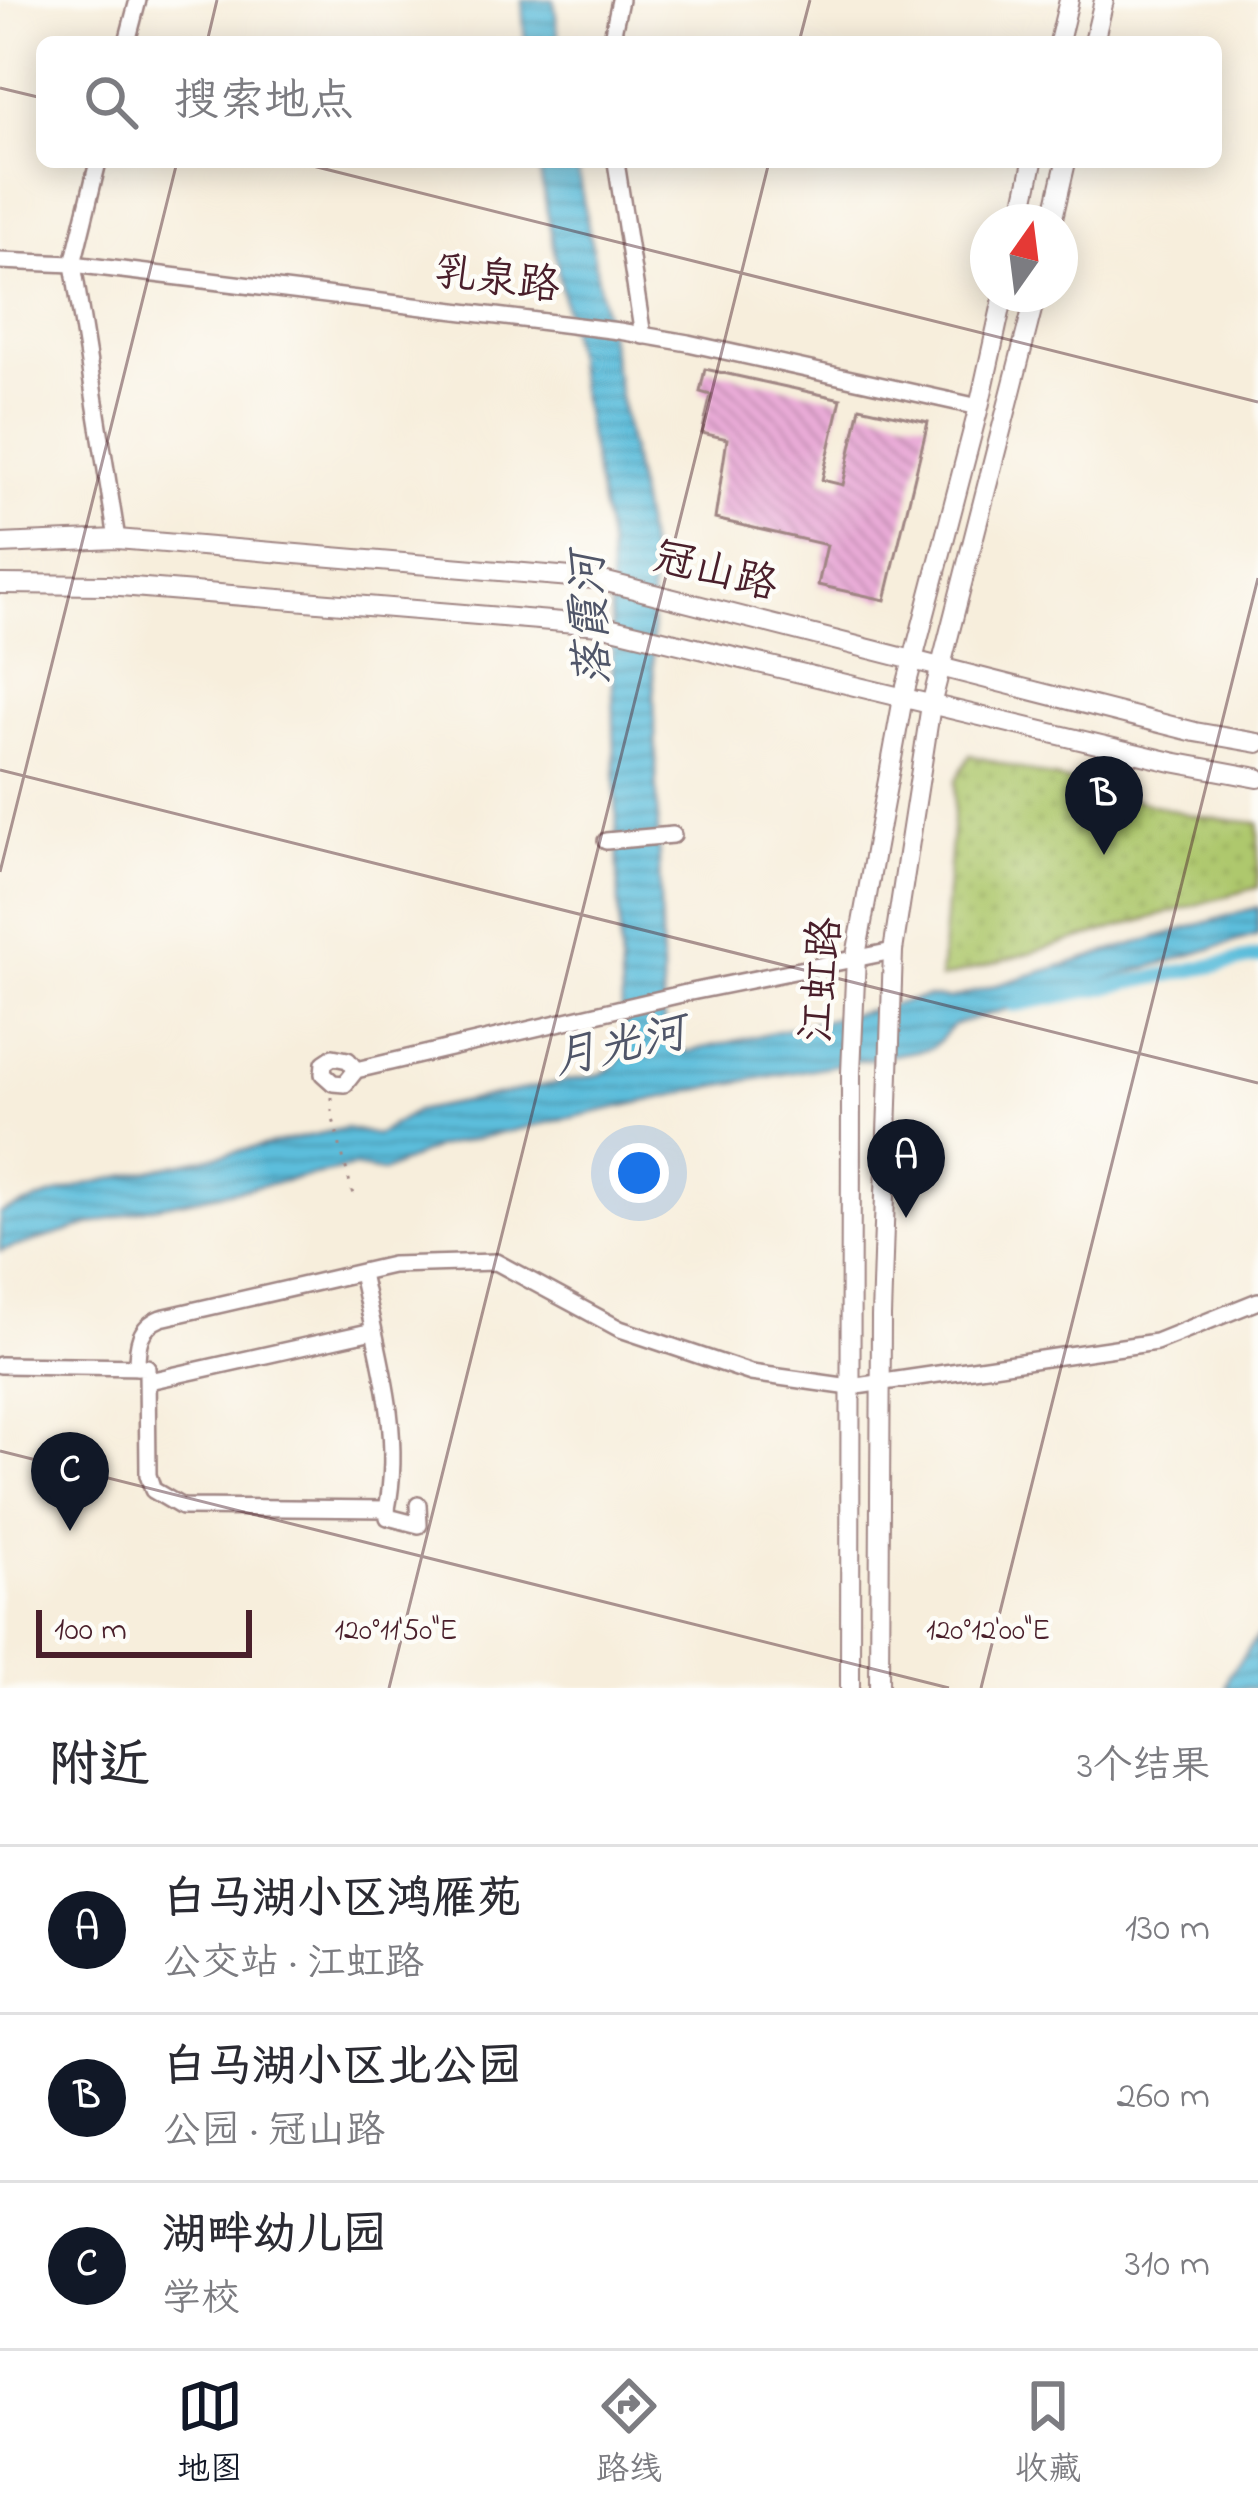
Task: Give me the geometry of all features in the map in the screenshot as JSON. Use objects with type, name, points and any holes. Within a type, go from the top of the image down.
[{"type":"main road","points":[[1061,36],[1069,0]]},
{"type":"main road","points":[[1095,36],[1104,0]]},
{"type":"main road","points":[[1024,204],[1032,168]]},
{"type":"main road","points":[[1056,204],[1065,168]]},
{"type":"main road","name":"江虹路","points":[[850,1688],[851,1073],[856,956],[903,698],[1000,312]]},
{"type":"main road","name":"江虹路","points":[[879,1688],[887,1066],[893,951],[931,705],[1031,312]]},
{"type":"main road","name":"冠山路","points":[[0,544],[117,538],[595,579],[1195,732],[1258,743]]},
{"type":"main road","name":"冠山路","points":[[0,584],[108,585],[600,625],[1172,762],[1258,778]]},
{"type":"street","points":[[129,36],[138,0]]},
{"type":"street","points":[[612,36],[620,0]]},
{"type":"street","points":[[97,168],[73,264],[117,538]]},
{"type":"street","points":[[617,168],[643,335]]},
{"type":"street","name":"乳泉路","points":[[0,261],[73,264],[643,335],[979,407]]},
{"type":"street","points":[[607,841],[673,836]]},
{"type":"street","points":[[356,1070],[348,1060],[333,1057],[324,1063],[322,1074],[333,1083],[345,1084],[356,1070],[686,993],[893,951]]},
{"type":"street","points":[[386,1509],[195,1509],[166,1501],[153,1490],[148,1475],[140,1336],[148,1323],[361,1273],[425,1262],[496,1262],[620,1329],[751,1373],[850,1387],[1156,1342],[1258,1301]]},
{"type":"street","points":[[361,1273],[392,1427],[394,1468],[386,1509],[388,1516],[411,1526],[419,1525],[418,1505]]},
{"type":"street","points":[[0,1365],[143,1374],[373,1331]]},
{"type":"path","points":[[333,1083],[332,1115],[353,1195]]},
{"type":"green space","points":[[970,755],[1194,816],[1258,823],[1258,887],[940,979],[956,780]]},
{"type":"water","points":[[522,0],[554,0],[558,36],[525,36]]},
{"type":"water","points":[[539,168],[577,168],[650,556],[664,1034],[672,1046],[687,1052],[927,997],[950,999],[1258,907],[1258,935],[953,1025],[932,1048],[715,1086],[437,1147],[383,1172],[354,1167],[144,1209],[0,1251],[0,1213],[83,1185],[346,1128],[376,1135],[416,1111],[601,1074],[617,1064],[623,1050],[609,547]]},
{"type":"water","points":[[1258,1636],[1258,1688],[1226,1688],[1229,1675]]},
{"type":"building","points":[[705,369],[841,399],[822,480],[843,485],[860,407],[928,422],[885,600],[818,585],[827,545],[715,519],[727,439],[702,433],[711,395],[700,392]]},
{"type":"waterway","name":"月光河","points":[[1014,1005],[1258,957]]},
{"type":"place","name":"白马湖小区北公园","points":[[1104,855]]},
{"type":"place","name":"白马湖小区鸿雁苑","points":[[906,1218]]},
{"type":"place","name":"湖畔幼儿园","points":[[70,1531]]},
{"type":"water label","name":"落霞河","points":[[593,619]]}]
